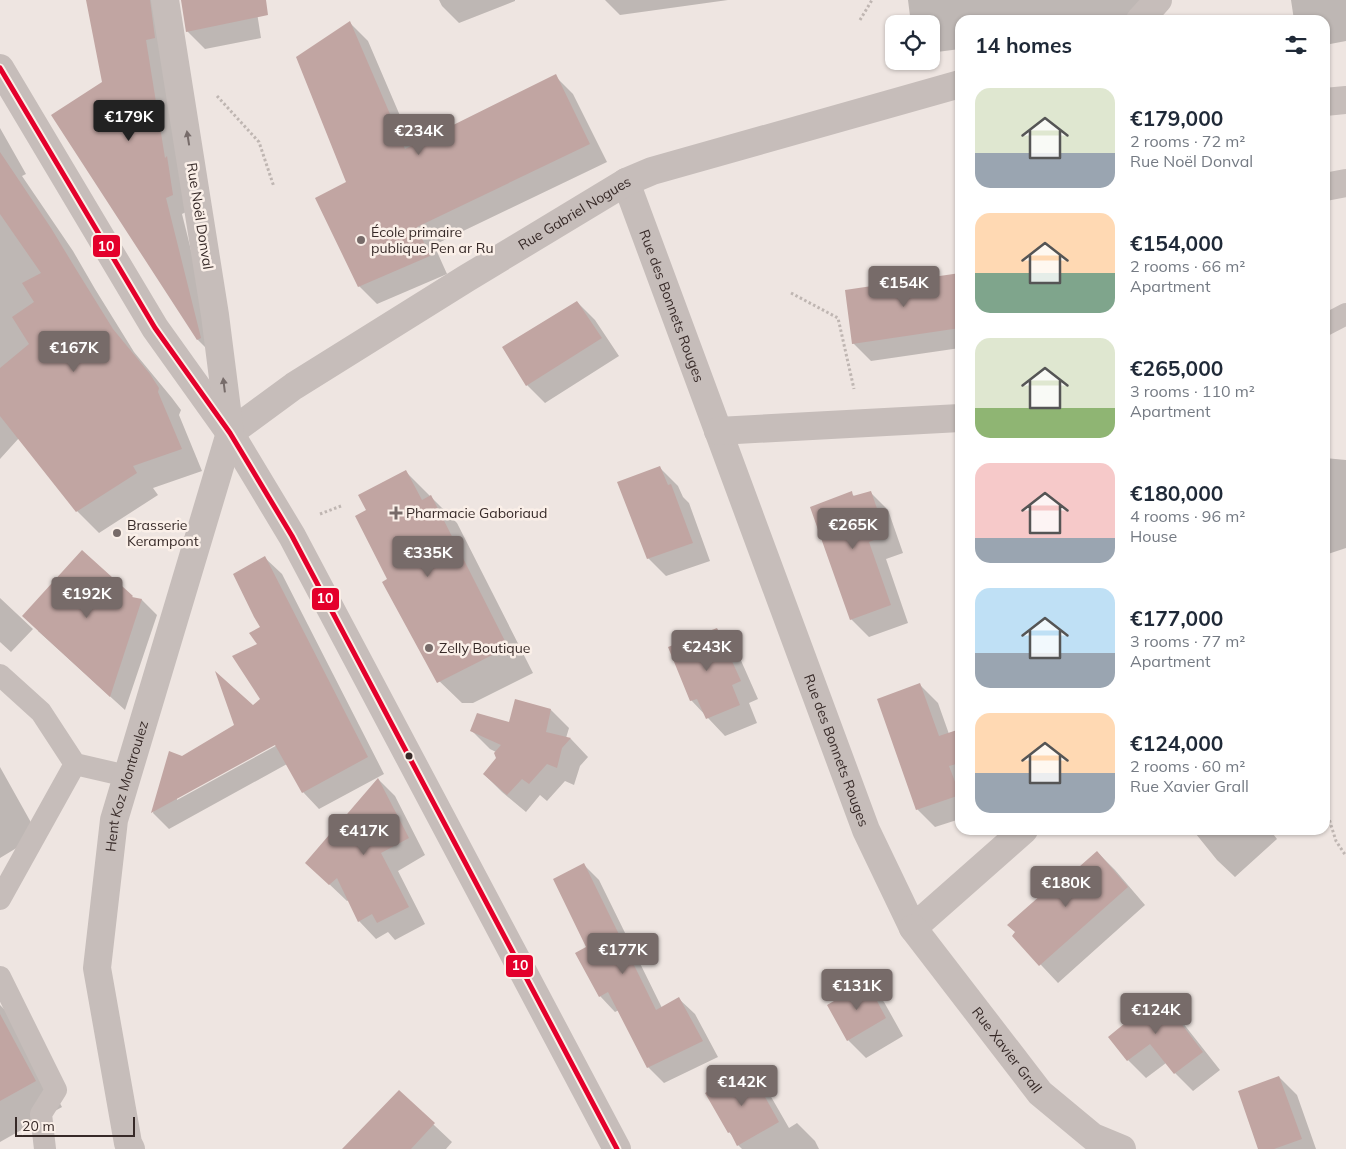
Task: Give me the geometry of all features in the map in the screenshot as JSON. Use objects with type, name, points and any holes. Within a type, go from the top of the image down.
[{"type":"street","name":"Rue Noël Donval","points":[[165,0],[215,315],[230,433]]},
{"type":"street","points":[[1144,15],[1158,0]]},
{"type":"street","points":[[0,68],[155,328],[230,433],[292,536],[618,1149]]},
{"type":"street","name":"Rue Gabriel Nogues","points":[[230,433],[294,386],[626,182],[652,170],[955,85]]},
{"type":"street","points":[[1330,102],[1346,100]]},
{"type":"street","name":"Rue des Bonnets Rouges","points":[[626,182],[866,830],[913,928]]},
{"type":"street","points":[[1330,186],[1346,183]]},
{"type":"street","points":[[718,431],[955,418]]},
{"type":"street","name":"Hent Koz Montroulez","points":[[131,1149],[128,1143],[98,968],[114,820],[230,433]]},
{"type":"street","points":[[913,928],[1018,835]]},
{"type":"street","name":"Rue Xavier Grall","points":[[913,928],[1040,1093],[1093,1137],[1122,1149]]},
{"type":"lane","points":[[1330,322],[1346,314]]},
{"type":"lane","points":[[0,674],[41,712],[74,764],[127,776]]},
{"type":"lane","points":[[0,899],[74,764]]},
{"type":"lane","points":[[0,977],[56,1090],[41,1114],[45,1149]]},
{"type":"path","points":[[860,20],[872,0]]},
{"type":"path","points":[[178,75],[197,75],[259,142],[274,187]]},
{"type":"path","points":[[791,293],[838,318],[862,423]]},
{"type":"path","points":[[322,514],[341,506]]},
{"type":"path","points":[[1330,822],[1336,841],[1346,856]]},
{"type":"building","points":[[86,0],[150,0],[155,38],[146,40],[165,158],[167,156],[173,195],[166,198],[201,338],[197,340],[51,115],[102,82]]},
{"type":"building","points":[[181,0],[266,0],[268,15],[186,32]]},
{"type":"building","points":[[350,21],[405,149],[556,74],[590,144],[417,227],[430,256],[358,287],[315,198],[346,182],[296,57]]},
{"type":"building","points":[[0,152],[51,228],[113,329],[150,374],[159,388],[158,392],[182,449],[133,466],[137,473],[76,512],[0,416],[0,368],[29,344],[12,317],[34,302],[22,283],[41,273],[0,214]]},
{"type":"building","points":[[955,274],[955,329],[852,344],[845,290]]},
{"type":"building","points":[[577,301],[602,338],[526,386],[502,347]]},
{"type":"building","points":[[660,466],[668,485],[671,484],[693,543],[647,559],[617,482]]},
{"type":"building","points":[[406,470],[422,500],[431,495],[508,647],[437,683],[382,582],[387,579],[355,516],[366,510],[358,495]]},
{"type":"building","points":[[852,491],[853,496],[871,491],[886,535],[869,542],[891,605],[850,620],[810,507]]},
{"type":"building","points":[[82,550],[132,597],[142,599],[110,697],[22,616]]},
{"type":"building","points":[[265,556],[368,757],[302,793],[275,745],[151,813],[169,751],[182,756],[234,725],[215,671],[253,705],[260,699],[232,656],[257,644],[249,633],[260,627],[233,574]]},
{"type":"building","points":[[717,628],[741,681],[732,685],[740,705],[706,719],[697,699],[690,701],[668,647]]},
{"type":"building","points":[[920,683],[939,736],[955,731],[955,764],[949,766],[955,782],[955,797],[916,810],[877,699]]},
{"type":"building","points":[[515,699],[551,709],[546,732],[571,738],[562,748],[557,768],[547,764],[529,784],[522,779],[507,795],[483,774],[496,758],[494,753],[501,745],[470,731],[477,713],[509,722]]},
{"type":"building","points":[[378,778],[409,838],[381,853],[409,907],[377,923],[372,914],[358,922],[337,878],[329,885],[305,863]]},
{"type":"building","points":[[1097,851],[1128,887],[1039,966],[1012,936],[1015,932],[1007,925],[1050,887],[1053,890]]},
{"type":"building","points":[[584,863],[656,1010],[679,997],[703,1041],[647,1068],[608,992],[599,997],[575,953],[586,947],[553,879]]},
{"type":"building","points":[[867,982],[886,1018],[847,1041],[827,1005]]},
{"type":"building","points":[[1158,993],[1203,1052],[1174,1074],[1150,1044],[1127,1061],[1108,1037],[1130,1019],[1128,1015]]},
{"type":"building","points":[[0,1014],[36,1081],[0,1101]]},
{"type":"building","points":[[749,1068],[779,1122],[737,1146],[705,1093]]},
{"type":"building","points":[[1279,1076],[1302,1139],[1274,1149],[1258,1149],[1238,1091]]},
{"type":"building","points":[[399,1090],[435,1123],[411,1149],[342,1149]]},
{"type":"transit line","name":"10","points":[[0,68],[155,328],[230,433],[292,536],[617,1149]]},
{"type":"place","name":"École primaire publique Pen ar Ru","points":[[361,240]]},
{"type":"place","name":"Pharmacie Gaboriaud","points":[[396,513]]},
{"type":"place","name":"Brasserie Kerampont","points":[[117,533]]},
{"type":"place","name":"Zelly Boutique","points":[[429,648]]}]
